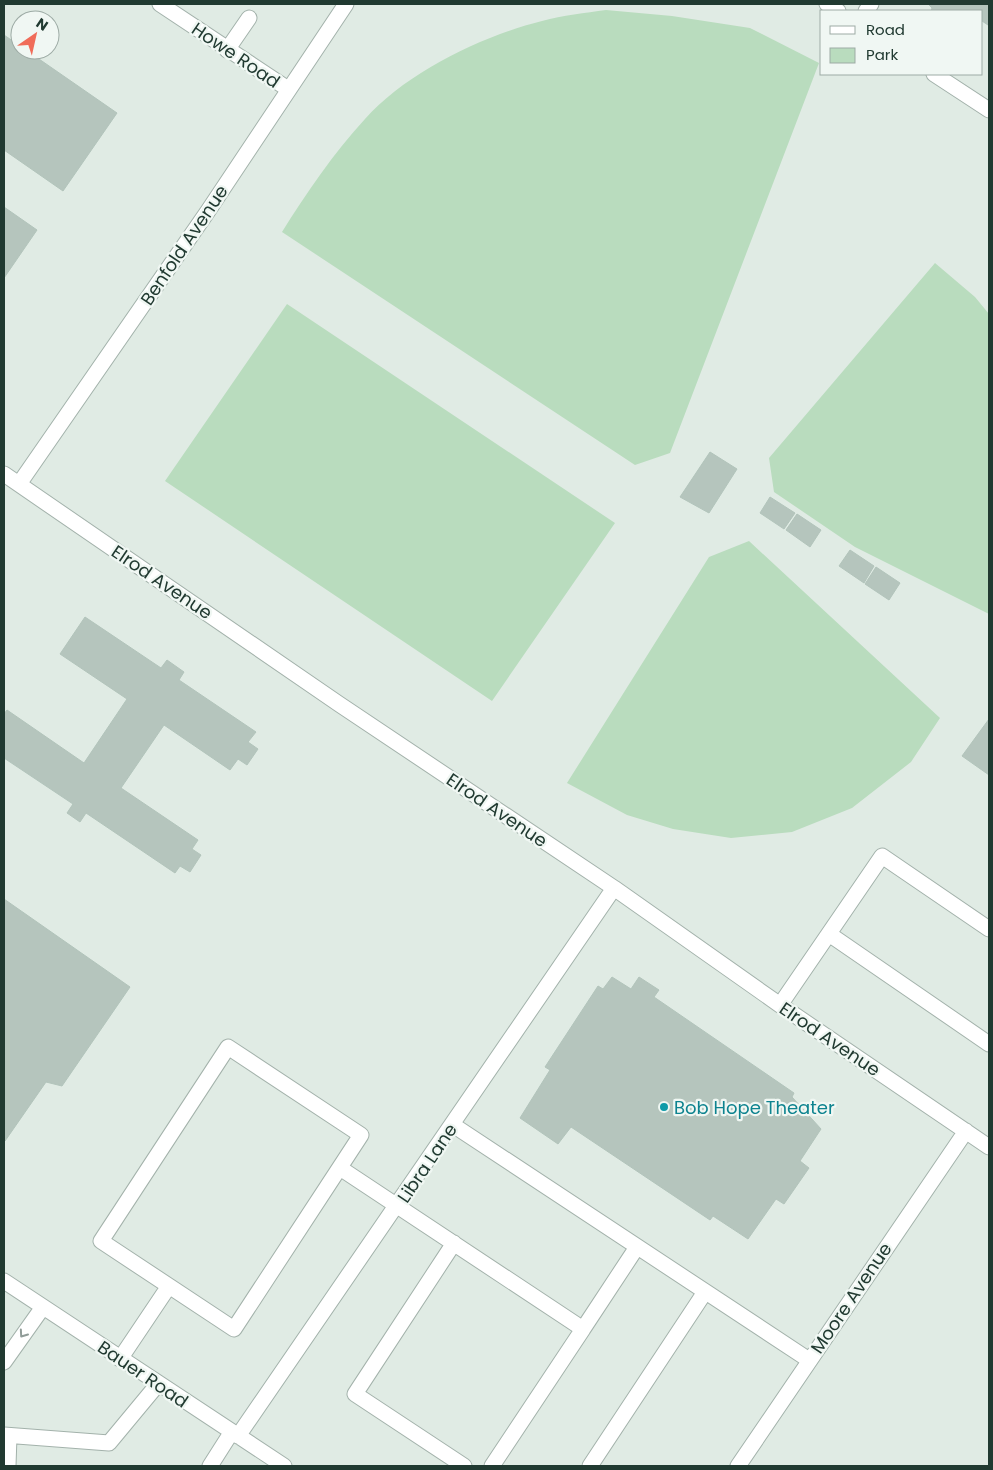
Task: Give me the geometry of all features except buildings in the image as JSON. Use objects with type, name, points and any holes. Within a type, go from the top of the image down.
[{"type":"street","name":"Howe Road","points":[[160,4],[288,90]]},
{"type":"street","name":"Benfold Avenue","points":[[19,484],[208,211],[346,4]]},
{"type":"street","points":[[227,50],[249,18]]},
{"type":"street","points":[[936,75],[989,110]]},
{"type":"street","name":"Elrod Avenue","points":[[4,474],[339,704],[614,888],[780,1005],[989,1147]]},
{"type":"street","points":[[780,1005],[882,856],[989,929]]},
{"type":"street","name":"Libra Lane","points":[[210,1466],[398,1207],[614,888]]},
{"type":"street","points":[[829,934],[989,1044]]},
{"type":"street","points":[[228,1047],[361,1135],[234,1328],[169,1286],[101,1240],[228,1047]]},
{"type":"street","points":[[454,1125],[809,1360]]},
{"type":"street","name":"Moore Avenue","points":[[738,1466],[966,1131]]},
{"type":"street","points":[[340,1168],[583,1329]]},
{"type":"street","points":[[454,1243],[355,1394],[464,1466]]},
{"type":"street","points":[[492,1466],[637,1247]]},
{"type":"street","name":"Bauer Road","points":[[4,1280],[120,1359],[284,1466]]},
{"type":"street","points":[[120,1359],[169,1286]]},
{"type":"street","points":[[590,1466],[705,1292]]},
{"type":"street","points":[[4,1362],[43,1307]]},
{"type":"street","points":[[8,1466],[7,1436],[109,1443],[158,1384]]},
{"type":"green space","points":[[606,10],[672,16],[750,28],[819,63],[670,453],[635,465],[282,232],[342,146],[382,102],[402,86],[447,58],[495,36],[550,19]]},
{"type":"green space","points":[[935,263],[975,297],[989,314],[989,614],[855,547],[774,492],[769,458]]},
{"type":"green space","points":[[287,304],[615,523],[492,701],[165,481]]},
{"type":"green space","points":[[749,541],[940,718],[911,762],[852,808],[792,832],[731,838],[673,829],[627,815],[567,783],[709,557]]},
{"type":"place","name":"Bob Hope Theater","points":[[664,1107]]}]
